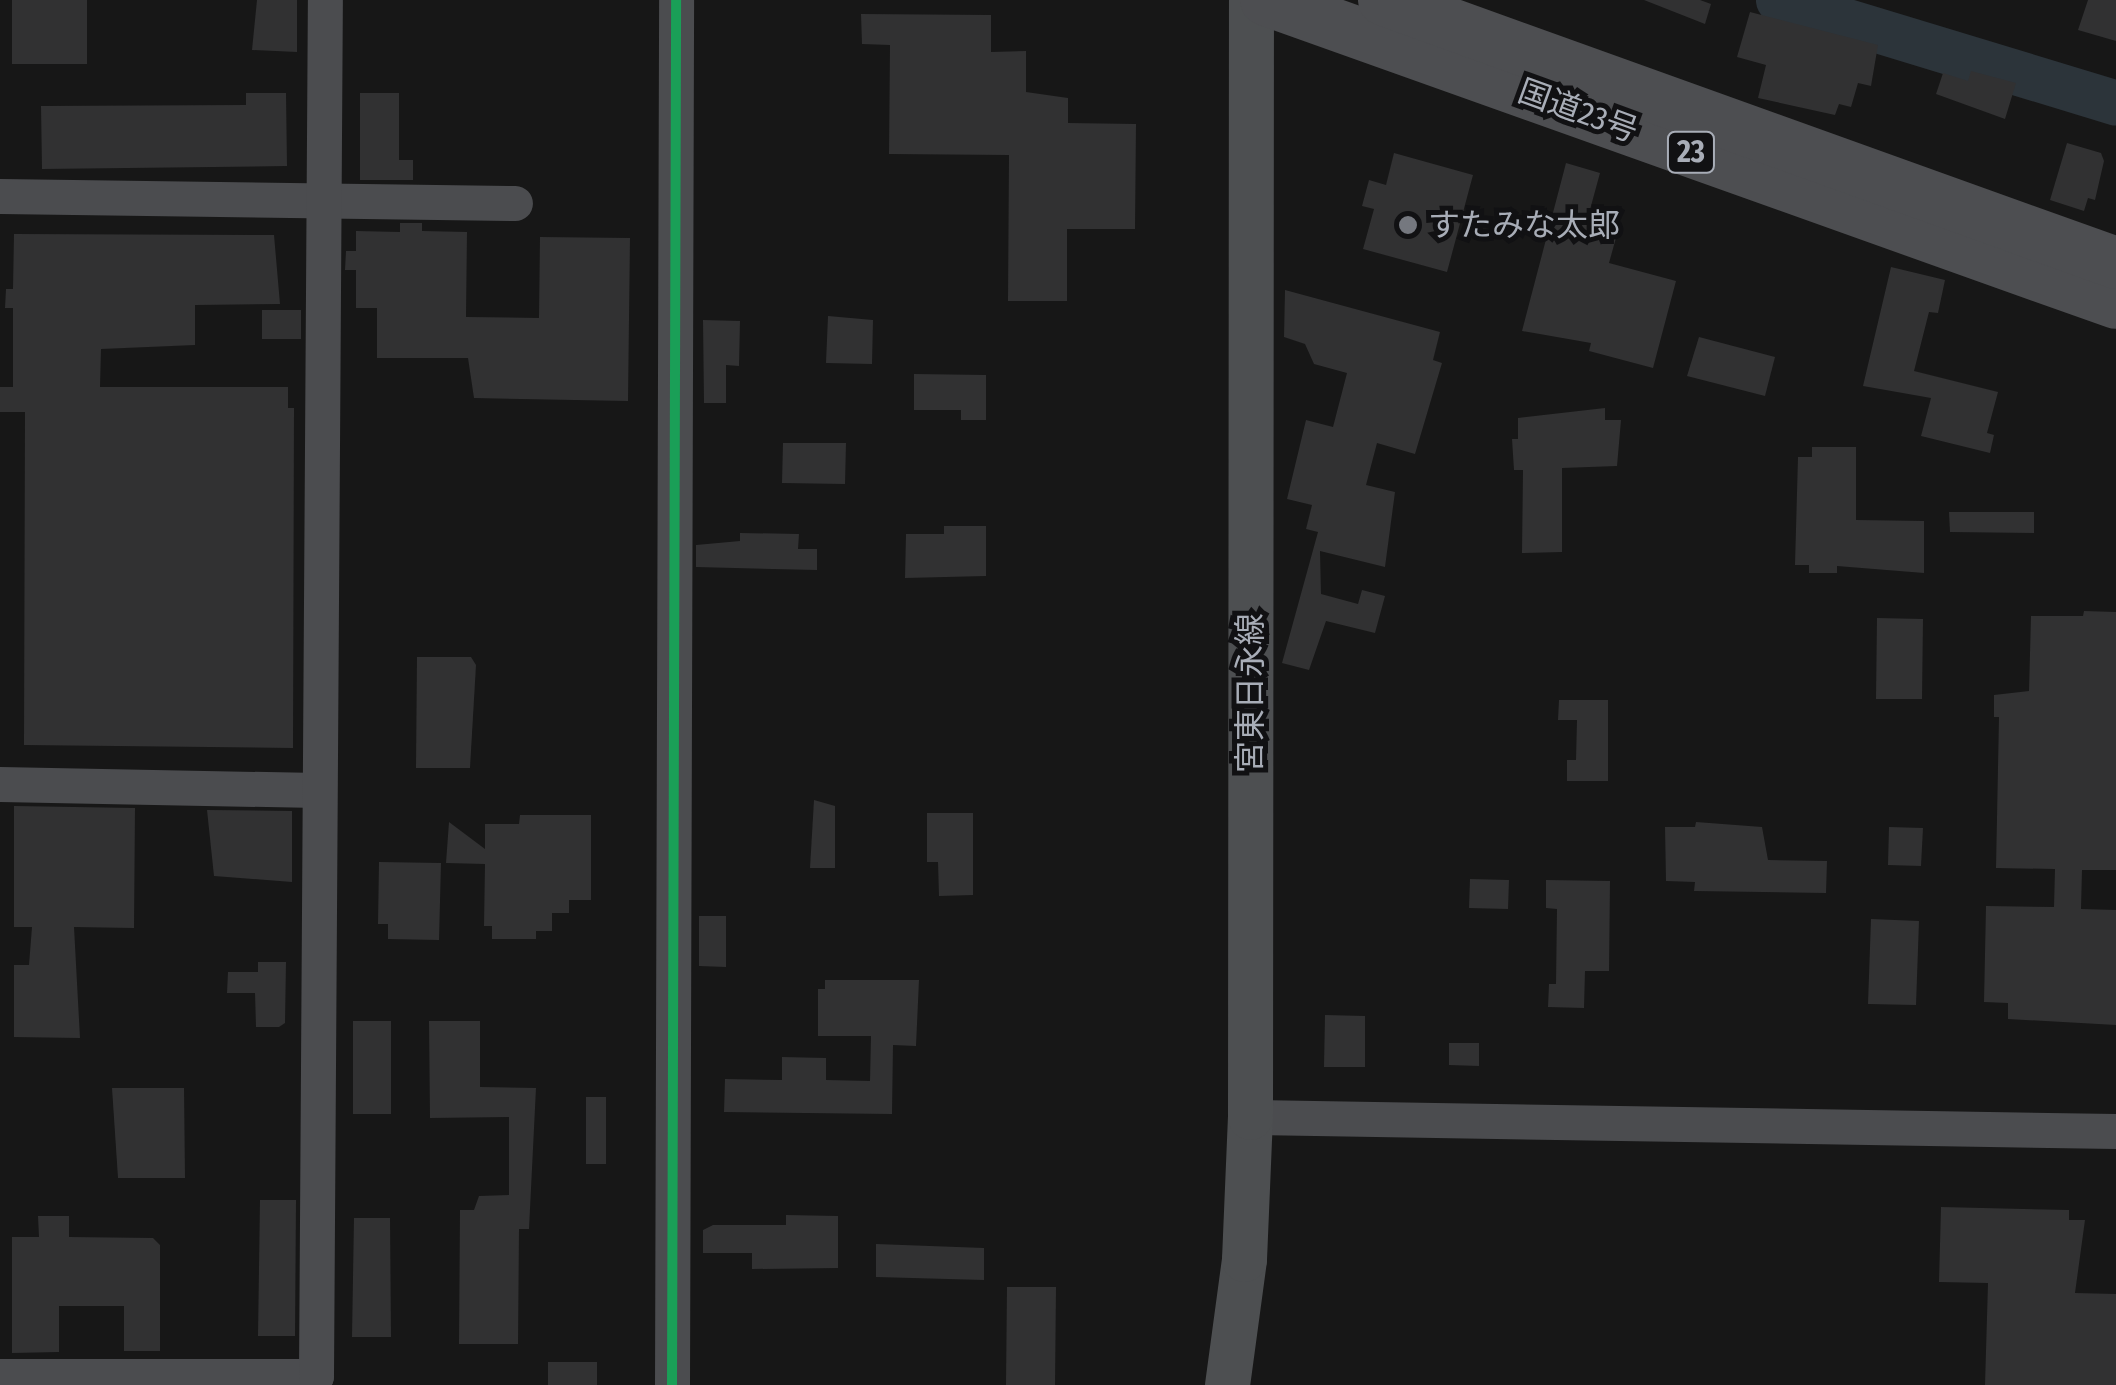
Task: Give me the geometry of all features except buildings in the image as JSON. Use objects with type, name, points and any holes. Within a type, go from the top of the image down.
[{"type":"highway","name":"国道23号","points":[[1266,0],[2116,304]]},
{"type":"highway","name":"国道23号","points":[[1384,0],[2116,263]]},
{"type":"main road","name":"宮東日永線","points":[[1226,1385],[1244,1260],[1250,1118],[1251,0]]},
{"type":"street","points":[[0,1376],[316,1376],[325,0]]},
{"type":"street","points":[[672,1385],[676,0]]},
{"type":"street","points":[[0,196],[515,203]]},
{"type":"street","points":[[0,784],[318,790]]},
{"type":"street","points":[[1250,1118],[2116,1132]]},
{"type":"waterway","points":[[1778,0],[2116,103]]},
{"type":"cycle path","points":[[672,1385],[676,0]]},
{"type":"place","name":"すたみな太郎","points":[[1408,225]]}]
